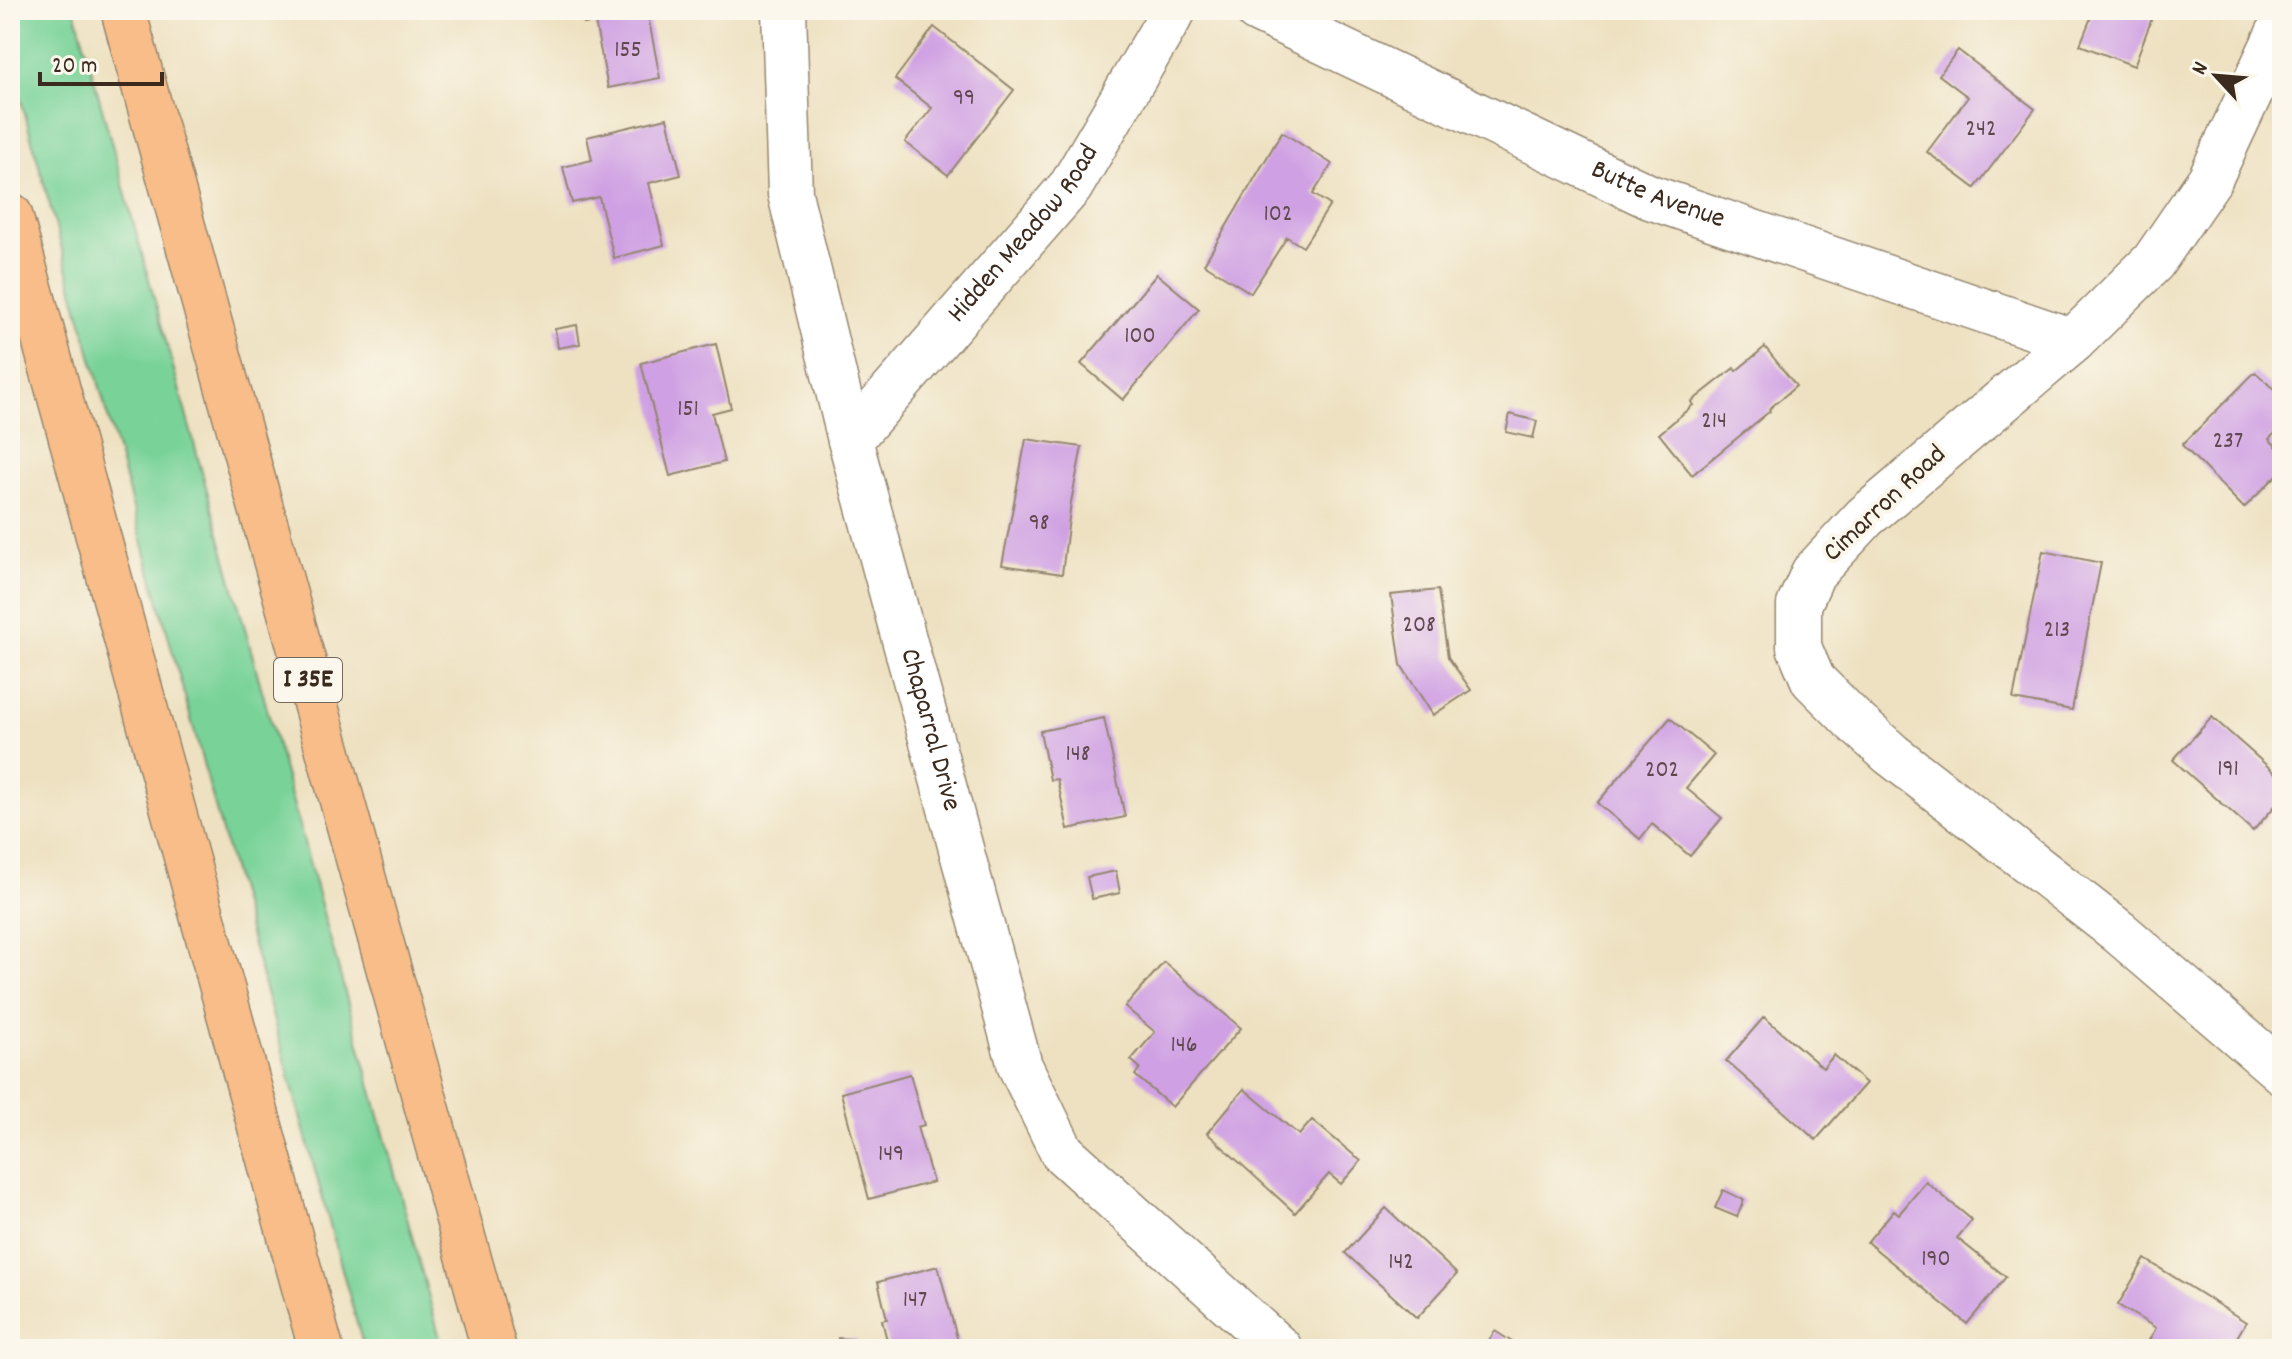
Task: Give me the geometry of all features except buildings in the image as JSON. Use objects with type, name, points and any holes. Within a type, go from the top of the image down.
[{"type":"highway","name":"I 35E","points":[[123,10],[494,1349]]},
{"type":"highway","points":[[10,215],[321,1349]]},
{"type":"street","name":"Chaparral Drive","points":[[784,10],[790,194],[850,440],[1020,1066],[1062,1152],[1280,1349]]},
{"type":"street","name":"Hidden Meadow Road","points":[[850,440],[1071,186],[1174,10]]},
{"type":"street","name":"Butte Avenue","points":[[1257,10],[1650,197],[2073,341]]},
{"type":"street","name":"Cimarron Road","points":[[2282,25],[2210,179],[2153,262],[2073,341],[1865,517],[1813,573],[1799,605],[1799,647],[1813,680],[1891,754],[2119,932],[2282,1072]]},
{"type":"green space","points":[[10,10],[75,10],[443,1349],[364,1349],[10,60]]}]
